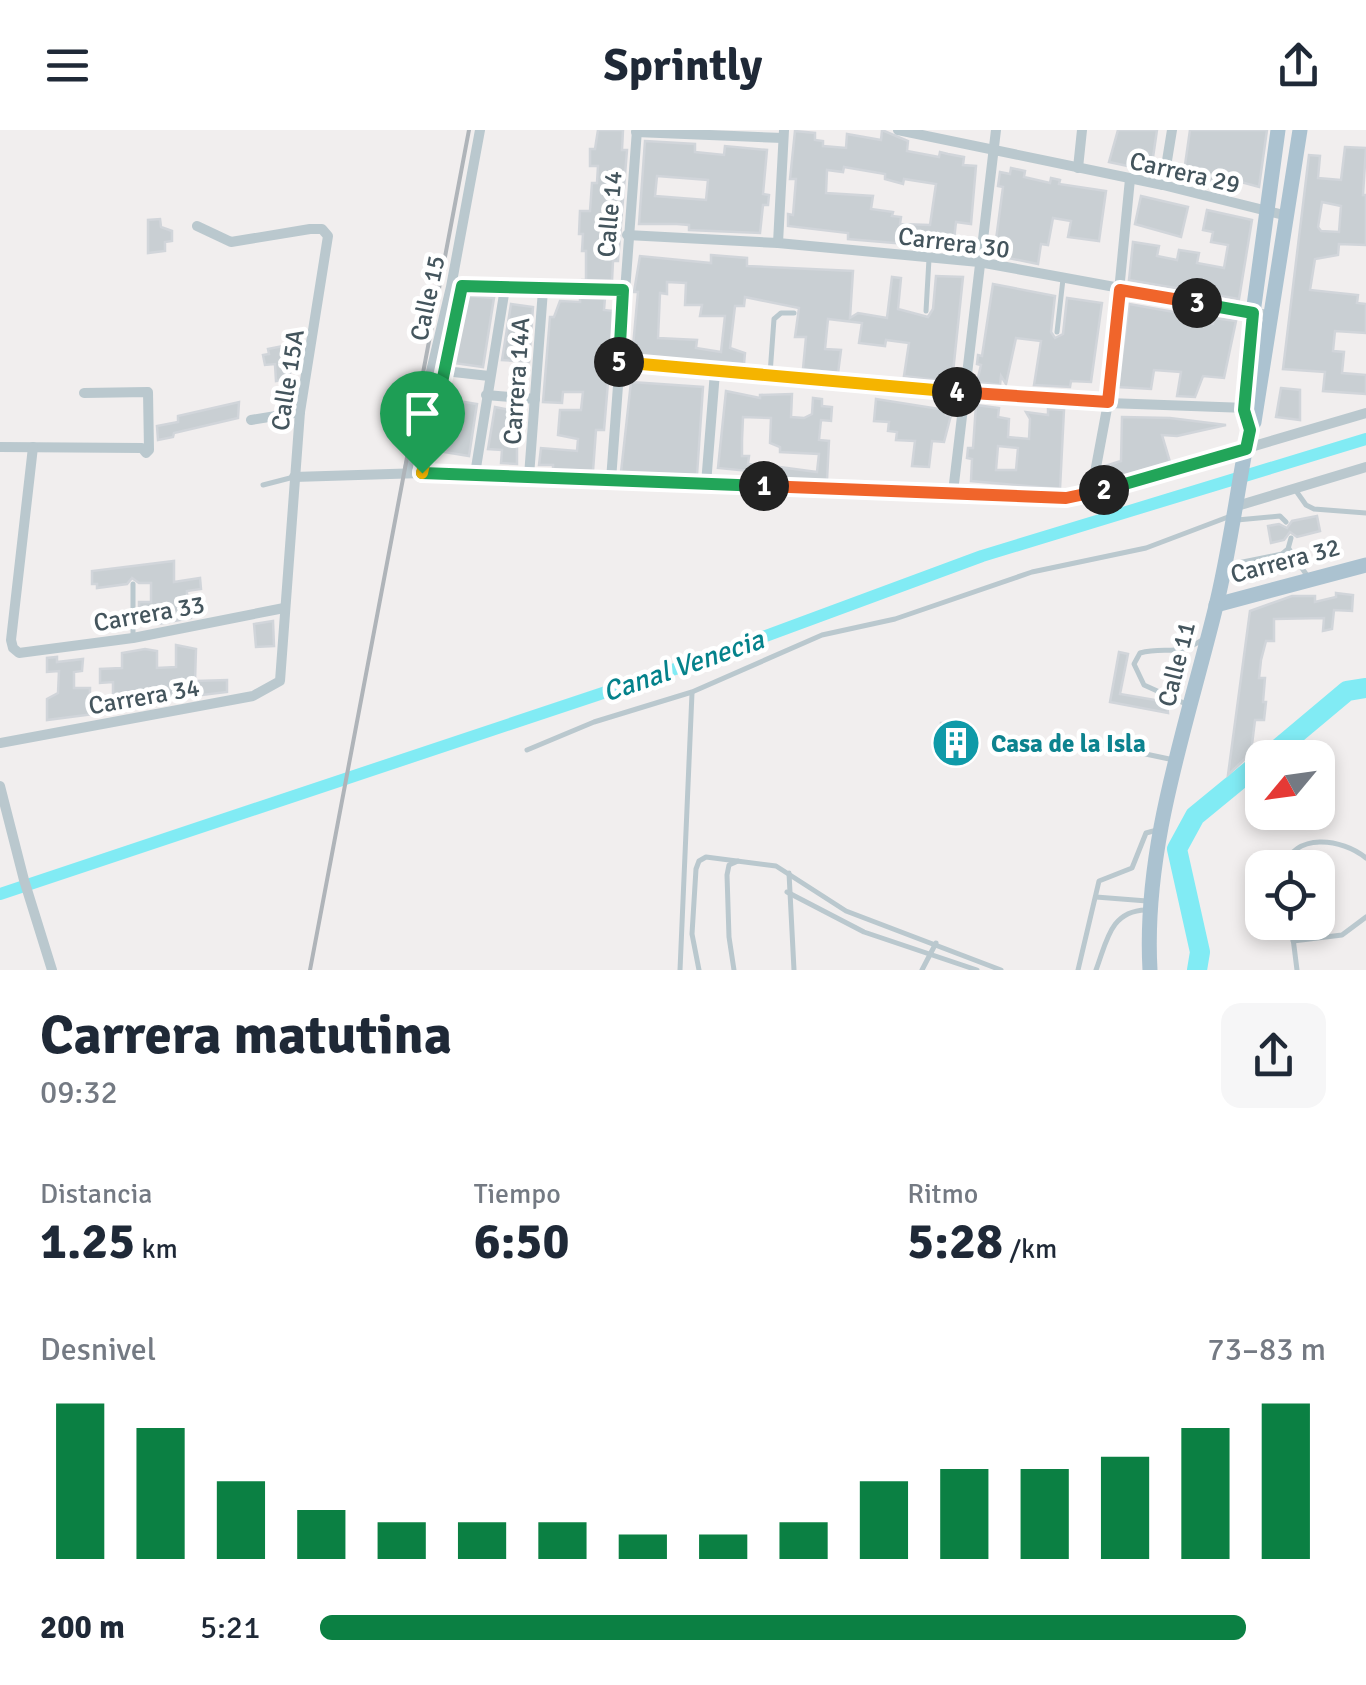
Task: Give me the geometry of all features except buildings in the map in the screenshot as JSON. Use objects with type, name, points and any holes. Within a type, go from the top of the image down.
[{"type":"main road","name":"Calle 11","points":[[1150,970],[1160,830],[1225,566],[1250,430],[1253,313],[1278,130]]},
{"type":"main road","name":"Calle 11","points":[[1250,406],[1273,316],[1300,130]]},
{"type":"main road","name":"Carrera 32","points":[[1216,604],[1366,565]]},
{"type":"street","name":"Calle 15","points":[[407,473],[451,287],[480,130]]},
{"type":"street","name":"Carrera 29","points":[[898,130],[1163,185],[1288,216]]},
{"type":"street","points":[[953,492],[968,393],[996,130]]},
{"type":"street","points":[[1078,168],[1082,130]]},
{"type":"street","points":[[1163,185],[1172,130]]},
{"type":"street","points":[[636,131],[783,134],[778,243]]},
{"type":"street","name":"Calle 14","points":[[612,480],[636,131]]},
{"type":"street","points":[[1091,494],[1108,402],[1130,179]]},
{"type":"street","name":"Calle 15A","points":[[197,226],[231,242],[310,229],[326,232],[329,241],[300,412],[282,670]]},
{"type":"street","name":"Carrera 30","points":[[627,236],[778,243],[980,262],[1273,316]]},
{"type":"street","name":"Calle 15","points":[[422,473],[462,286],[505,288]]},
{"type":"street","points":[[475,474],[505,288],[623,290]]},
{"type":"street","name":"Carrera 14A","points":[[529,476],[543,290]]},
{"type":"street","points":[[619,365],[968,393],[1250,406]]},
{"type":"street","points":[[445,371],[489,376]]},
{"type":"street","points":[[706,484],[715,372]]},
{"type":"street","points":[[0,446],[142,448],[146,453],[152,445],[150,394],[84,393]]},
{"type":"street","points":[[486,395],[535,400]]},
{"type":"street","points":[[250,420],[300,412]]},
{"type":"street","points":[[294,477],[475,474],[1066,498],[1244,455],[1366,413]]},
{"type":"street","name":"Carrera 33","points":[[32,447],[11,640],[19,653],[133,638],[284,608]]},
{"type":"street","points":[[1236,513],[1294,488],[1366,466]]},
{"type":"street","name":"Carrera 34","points":[[0,742],[253,696],[276,687],[282,670]]},
{"type":"street","points":[[0,786],[52,970]]},
{"type":"lane","points":[[926,310],[930,258]]},
{"type":"lane","points":[[1057,332],[1063,279]]},
{"type":"lane","points":[[770,377],[776,316],[794,313]]},
{"type":"lane","points":[[263,484],[294,477]]},
{"type":"lane","points":[[1294,488],[1306,506],[1314,509],[1366,513]]},
{"type":"lane","points":[[527,750],[594,722],[692,692],[822,636],[895,619],[1032,572],[1134,551],[1236,513],[1280,516],[1286,522]]},
{"type":"lane","points":[[1225,566],[1282,554],[1291,538]]},
{"type":"lane","points":[[1288,549],[1302,562],[1309,580]]},
{"type":"lane","points":[[133,584],[133,638]]},
{"type":"lane","points":[[1191,706],[1144,686],[1134,664],[1140,653],[1184,652],[1208,636]]},
{"type":"lane","points":[[680,970],[692,692]]},
{"type":"lane","points":[[1102,745],[1177,760]]},
{"type":"lane","points":[[1078,970],[1103,877],[1132,868],[1146,833],[1160,830]]},
{"type":"lane","points":[[1293,850],[1304,842],[1322,842],[1366,858]]},
{"type":"lane","points":[[699,970],[692,934],[698,861],[706,857],[776,866],[846,912],[999,970]]},
{"type":"lane","points":[[734,970],[728,937],[726,875],[729,865],[740,861]]},
{"type":"lane","points":[[789,872],[787,892],[794,970]]},
{"type":"lane","points":[[787,892],[864,932],[977,970]]},
{"type":"lane","points":[[1096,897],[1152,906]]},
{"type":"lane","points":[[1096,970],[1114,923],[1132,911],[1152,906]]},
{"type":"lane","points":[[1297,970],[1293,941],[1342,935],[1366,917]]},
{"type":"lane","points":[[922,970],[936,943]]},
{"type":"waterway","name":"Canal Venecia","points":[[0,894],[687,665],[982,556],[1366,439]]},
{"type":"waterway","points":[[1288,740],[1347,691],[1366,688]]},
{"type":"waterway","points":[[1197,970],[1200,952],[1177,849],[1195,816],[1245,775]]},
{"type":"railway","points":[[310,970],[469,130]]},
{"type":"place","name":"Casa de la Isla","points":[[956,743]]},
{"type":"route","points":[[462,286],[623,290],[619,365],[1108,402],[1120,290],[1253,313],[1244,410],[1250,430],[1246,449],[1091,494],[1066,498],[422,473],[462,286]]}]
